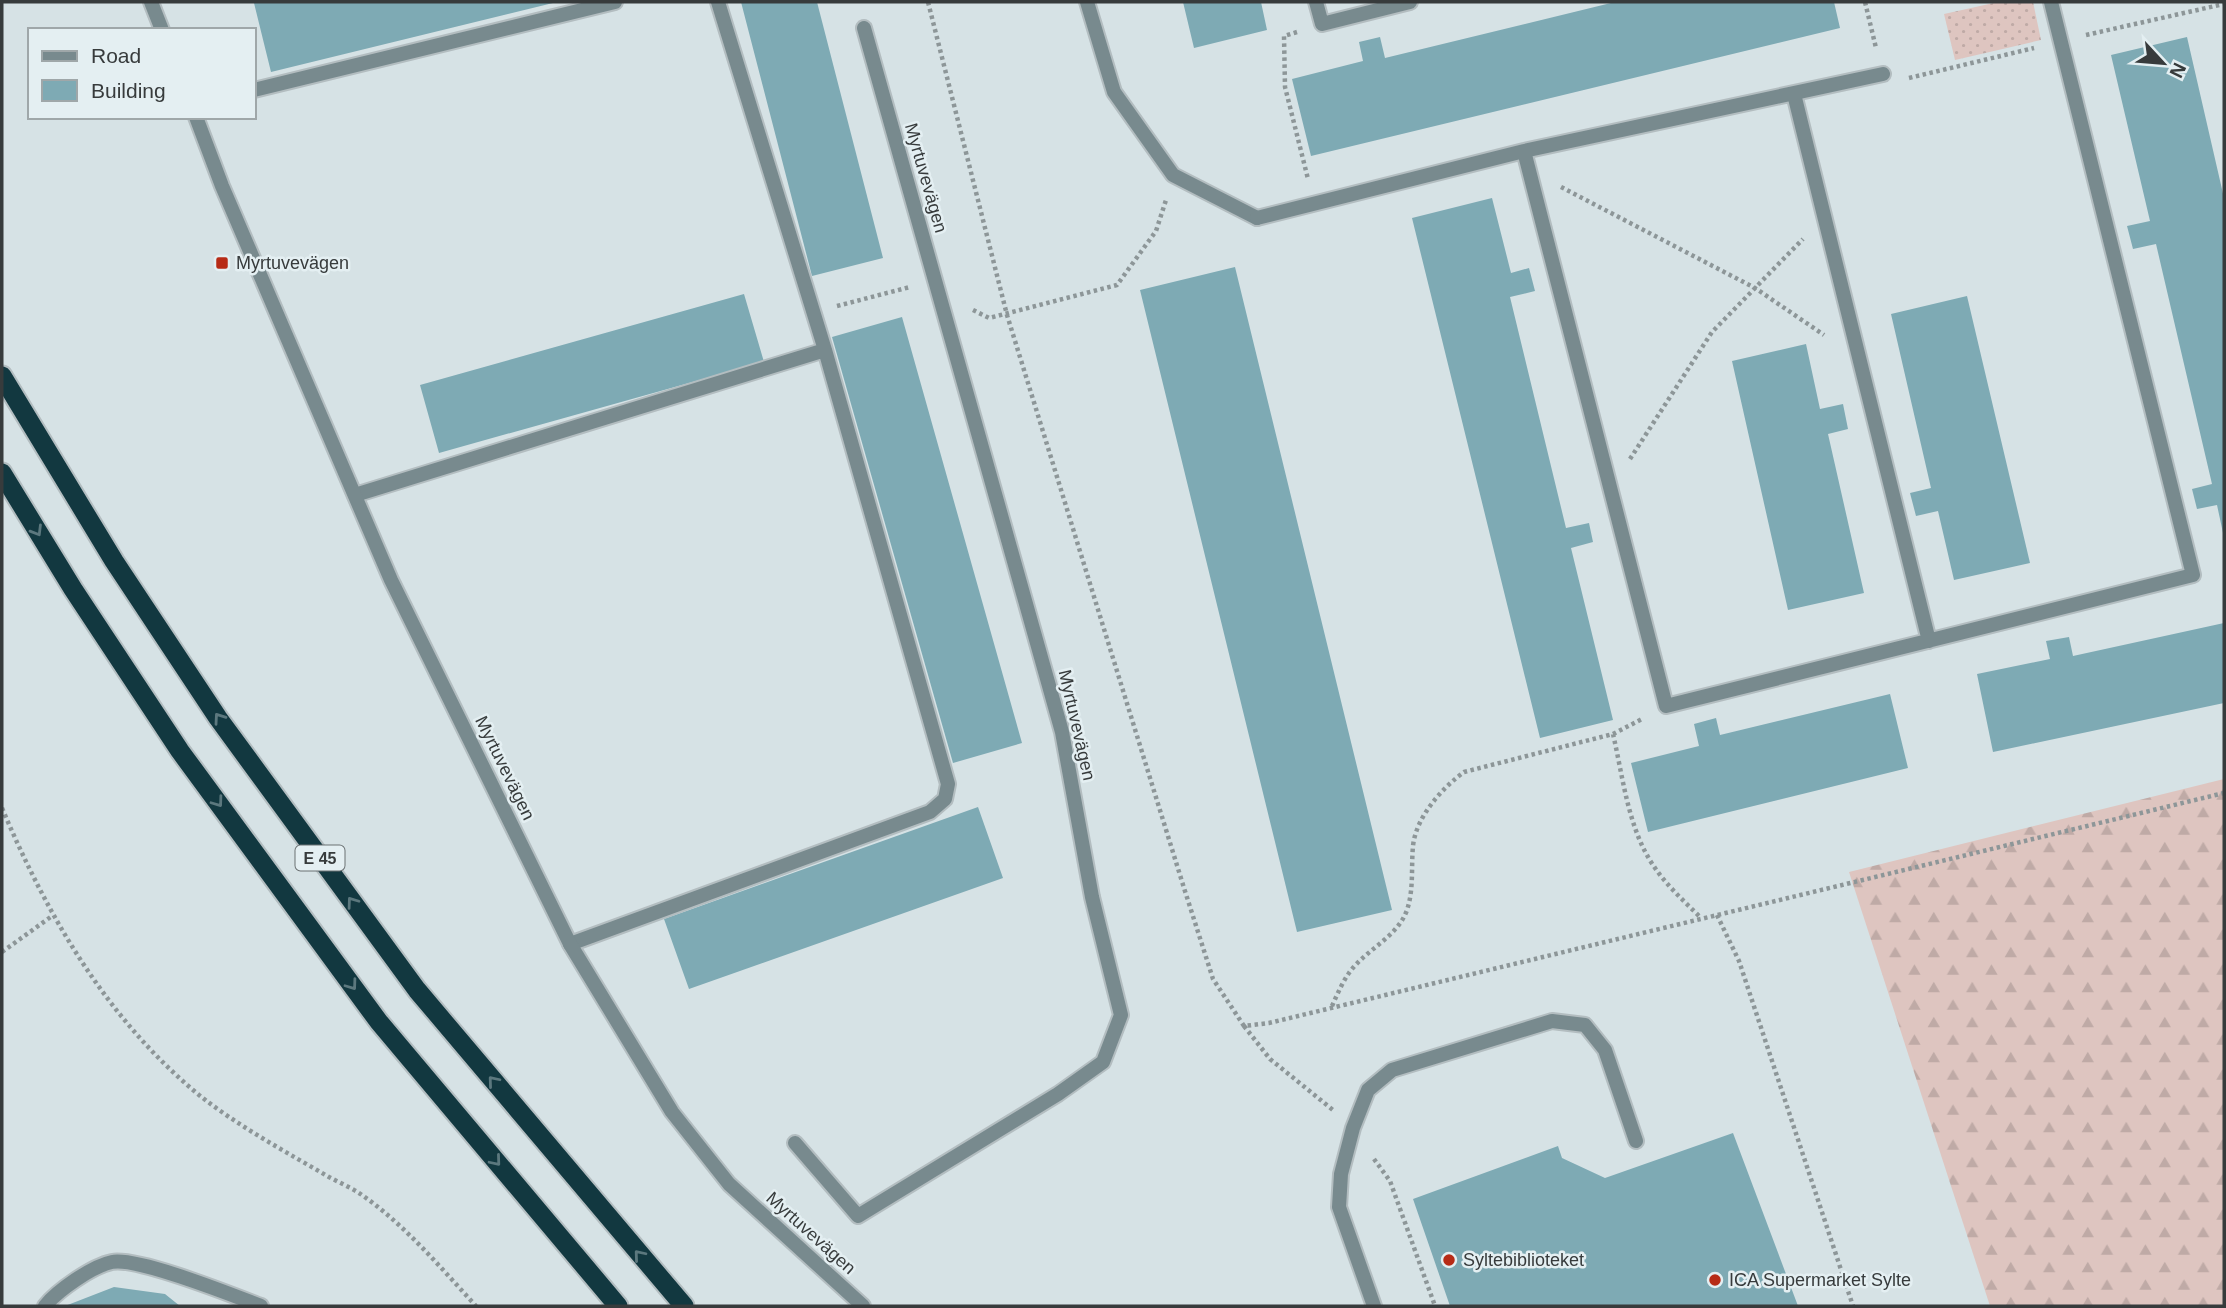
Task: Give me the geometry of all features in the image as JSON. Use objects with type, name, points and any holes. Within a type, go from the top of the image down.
[{"type":"highway","name":"E 45","points":[[2,376],[114,561],[218,718],[409,979],[684,1306]]},
{"type":"highway","name":"E 45","points":[[2,473],[72,589],[180,751],[379,1022],[618,1306]]},
{"type":"street","points":[[151,2],[161,28]]},
{"type":"street","points":[[256,90],[615,2]]},
{"type":"street","points":[[570,944],[930,812],[945,799],[948,784],[825,350],[718,2]]},
{"type":"street","points":[[1087,2],[1114,92],[1173,175],[1257,218],[1524,151],[1883,74]]},
{"type":"street","points":[[1316,2],[1322,23],[1410,2]]},
{"type":"street","points":[[1524,151],[1666,706],[2193,575],[2051,2]]},
{"type":"street","name":"Myrtuvevägen","points":[[795,1143],[858,1216],[1058,1094],[1103,1062],[1121,1015],[1092,897],[1062,732],[864,28]]},
{"type":"street","points":[[1794,94],[1929,641]]},
{"type":"street","name":"Myrtuvevägen","points":[[197,119],[391,580],[570,944],[672,1112],[729,1184],[863,1306]]},
{"type":"street","points":[[355,495],[825,350]]},
{"type":"street","points":[[1374,1306],[1339,1207],[1340,1185],[1353,1128],[1368,1090],[1392,1070],[1552,1021],[1585,1025],[1605,1050],[1636,1141]]},
{"type":"street","points":[[45,1306],[67,1284],[112,1262],[167,1272],[261,1306]]},
{"type":"path","points":[[928,2],[1007,315],[1213,979],[1244,1026],[2224,793]]},
{"type":"path","points":[[1865,2],[1885,84],[2224,4]]},
{"type":"path","points":[[1314,204],[1285,87],[1284,36],[1322,23]]},
{"type":"path","points":[[1529,170],[1755,288],[1859,359]]},
{"type":"path","points":[[1007,315],[1117,285],[1156,231],[1173,175]]},
{"type":"path","points":[[1611,489],[1712,332],[1793,247],[1826,223]]},
{"type":"path","points":[[839,306],[866,298]]},
{"type":"path","points":[[1331,1007],[1350,972],[1394,932],[1406,912],[1411,892],[1413,841],[1429,808],[1446,786],[1464,772],[1613,734],[1666,706]]},
{"type":"path","points":[[1613,734],[1638,837],[1658,872],[1701,918]]},
{"type":"path","points":[[2,808],[52,916],[108,1001],[163,1063],[201,1097],[360,1194],[396,1221],[476,1306]]},
{"type":"path","points":[[1717,915],[1739,961],[1853,1306]]},
{"type":"path","points":[[2,952],[52,916]]},
{"type":"green space","points":[[1998,2],[2033,2],[2041,40],[1955,60],[1944,14]]},
{"type":"green space","points":[[2224,779],[2224,1306],[1990,1306],[1849,872]]},
{"type":"building","points":[[741,2],[817,2],[883,258],[812,276]]},
{"type":"building","points":[[1183,2],[1261,2],[1267,30],[1194,48]]},
{"type":"building","points":[[1615,2],[1834,2],[1840,28],[1311,156],[1292,79],[1363,61],[1359,42],[1380,37],[1385,58]]},
{"type":"building","points":[[254,3],[553,3],[271,72]]},
{"type":"building","points":[[2187,37],[2224,198],[2223,533],[2217,505],[2197,509],[2192,489],[2212,484],[2156,244],[2133,249],[2127,226],[2150,221],[2111,55]]},
{"type":"building","points":[[1492,198],[1511,273],[1529,268],[1535,291],[1510,297],[1566,528],[1589,523],[1593,542],[1571,548],[1613,720],[1540,738],[1412,218]]},
{"type":"building","points":[[1235,267],[1392,910],[1297,932],[1140,290]]},
{"type":"building","points":[[744,294],[764,362],[439,453],[420,385]]},
{"type":"building","points":[[1967,296],[2030,563],[1954,580],[1938,511],[1916,516],[1910,493],[1931,488],[1891,314]]},
{"type":"building","points":[[902,317],[1022,743],[953,763],[832,337]]},
{"type":"building","points":[[1806,344],[1820,409],[1843,404],[1848,429],[1828,434],[1864,593],[1788,610],[1732,361]]},
{"type":"building","points":[[2224,623],[2224,703],[1993,752],[1977,674],[2050,659],[2046,641],[2069,637],[2073,656]]},
{"type":"building","points":[[1890,694],[1908,768],[1648,832],[1631,763],[1699,746],[1694,724],[1716,718],[1720,735]]},
{"type":"building","points":[[978,807],[1003,878],[689,989],[664,919]]},
{"type":"building","points":[[1733,1133],[1798,1306],[1450,1306],[1413,1199],[1558,1146],[1562,1158],[1605,1178]]},
{"type":"building","points":[[114,1287],[165,1294],[180,1306],[65,1306]]},
{"type":"place","name":"Myrtuvevägen","points":[[222,263]]},
{"type":"place","name":"Syltebiblioteket","points":[[1449,1260]]},
{"type":"place","name":"ICA Supermarket Sylte","points":[[1715,1280]]}]
